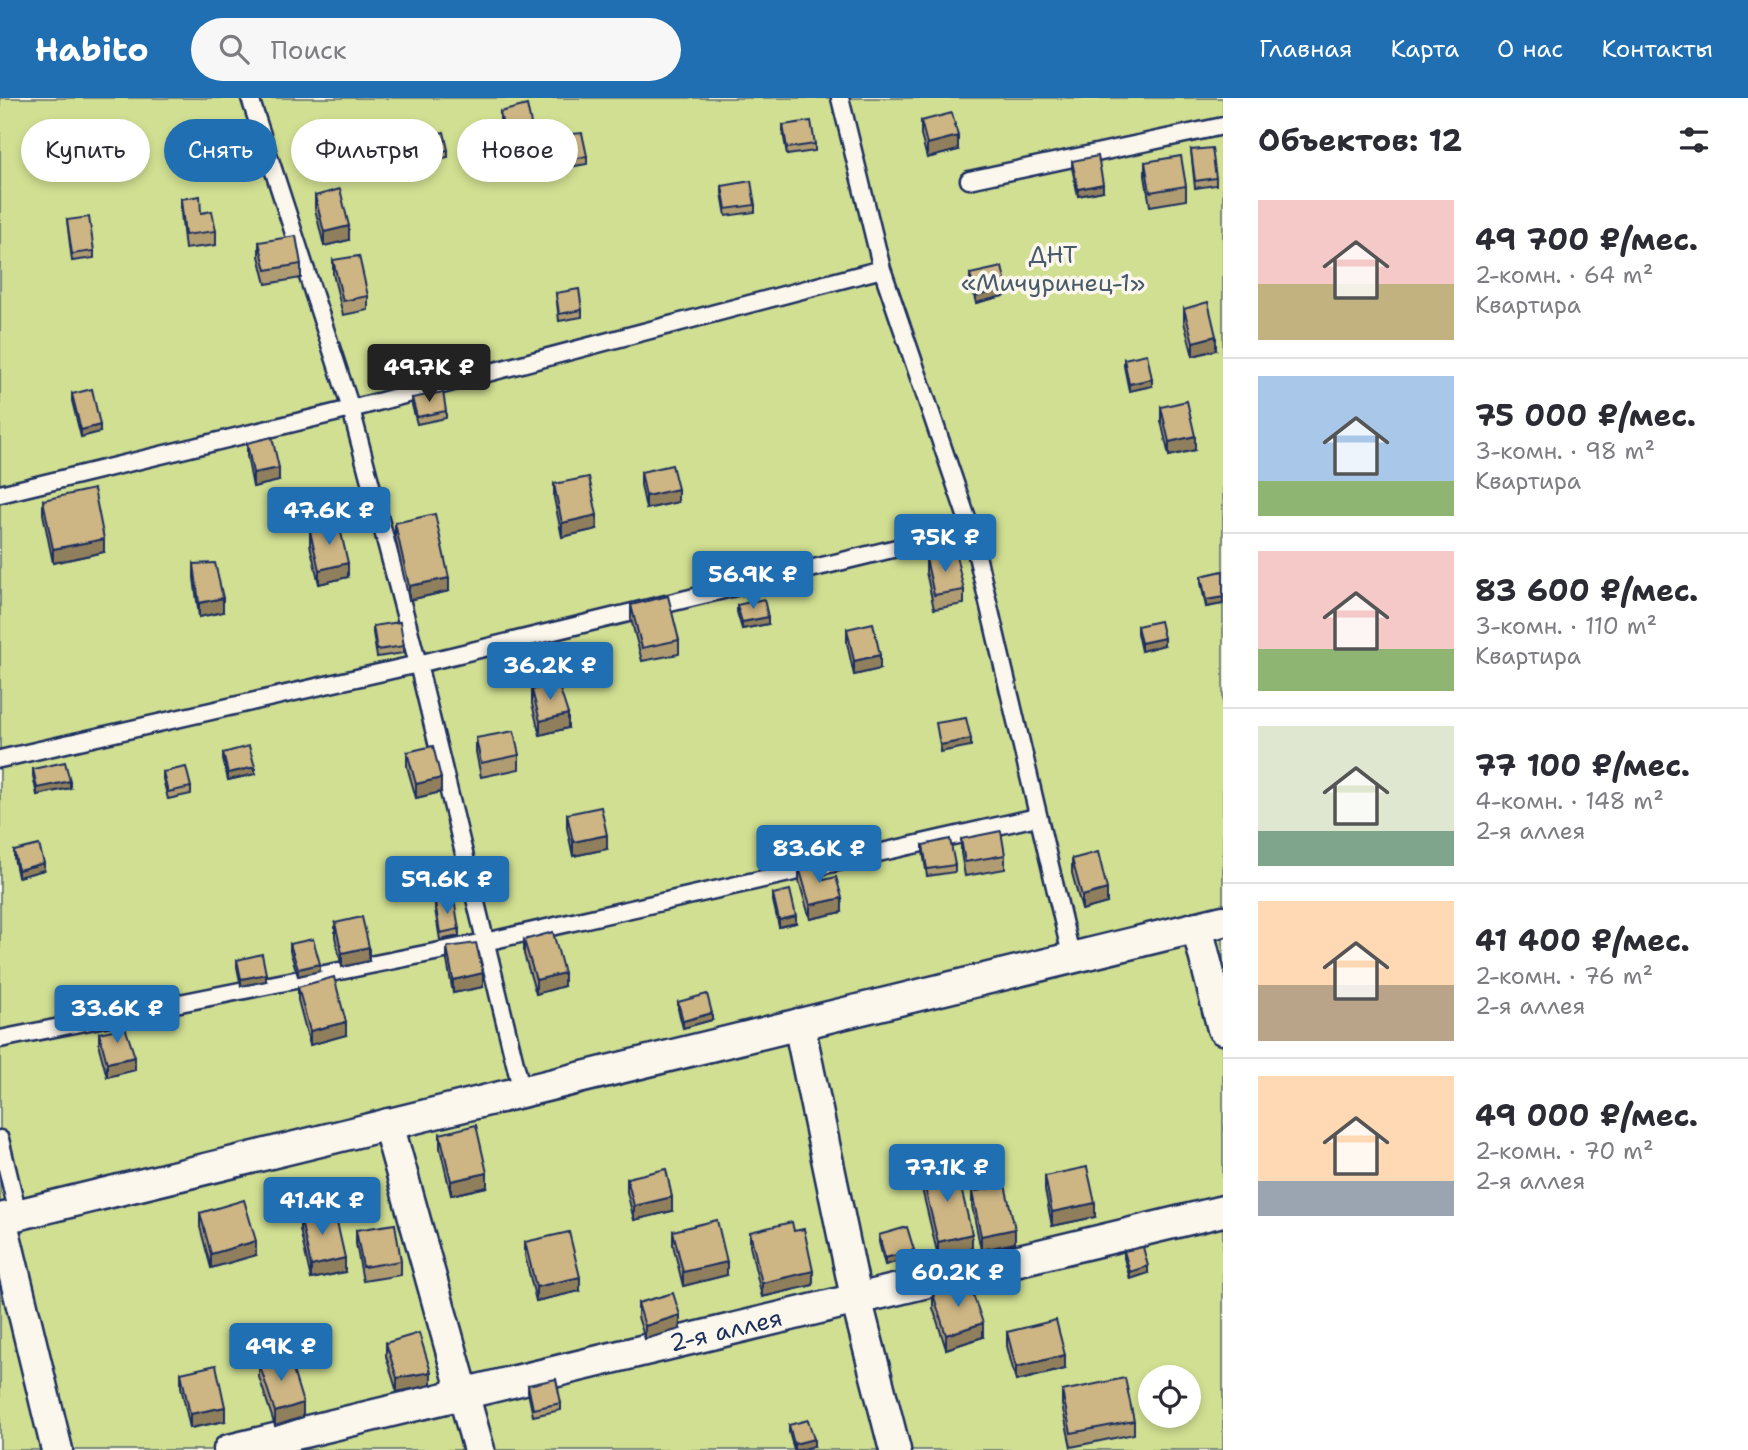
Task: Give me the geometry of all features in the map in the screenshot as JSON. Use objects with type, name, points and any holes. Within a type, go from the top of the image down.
[{"type":"street","points":[[57,1450],[6,1217],[1210,924],[1223,1029]]},
{"type":"street","points":[[799,1024],[857,1302],[895,1450]]},
{"type":"street","points":[[388,1124],[479,1450]]},
{"type":"street","name":"2-я аллея","points":[[229,1450],[464,1392],[857,1302],[1223,1211]]},
{"type":"lane","points":[[250,98],[351,409],[418,664],[522,1092]]},
{"type":"lane","points":[[840,98],[882,270],[971,530],[1072,959]]},
{"type":"lane","points":[[969,180],[1223,127]]},
{"type":"lane","points":[[0,494],[351,409],[882,270]]},
{"type":"lane","points":[[0,759],[418,664],[971,530]]},
{"type":"lane","points":[[0,1039],[485,942],[1037,817]]},
{"type":"lane","points":[[0,1139],[6,1217]]},
{"type":"green space","name":"ДНТ «Мичуринец-1»","points":[[0,98],[1223,98],[1223,1450],[0,1450]]},
{"type":"building","points":[[527,105],[530,119],[502,119],[500,112]]},
{"type":"building","points":[[952,113],[958,136],[927,144],[921,121]]},
{"type":"building","points":[[811,121],[815,144],[787,148],[783,125]]},
{"type":"building","points":[[443,132],[448,150],[443,151]]},
{"type":"building","points":[[578,133],[582,133],[587,156],[578,158]]},
{"type":"building","points":[[1212,148],[1216,178],[1195,181],[1191,150]]},
{"type":"building","points":[[1098,156],[1103,184],[1078,189],[1072,161]]},
{"type":"building","points":[[1181,156],[1186,186],[1150,192],[1145,162]]},
{"type":"building","points":[[751,181],[755,205],[726,209],[722,186]]},
{"type":"building","points":[[340,189],[349,226],[324,232],[315,196]]},
{"type":"building","points":[[200,196],[201,213],[212,211],[216,231],[185,235],[181,199]]},
{"type":"building","points":[[89,217],[94,251],[72,254],[67,220]]},
{"type":"building","points":[[296,236],[301,264],[266,270],[259,242]]},
{"type":"building","points":[[359,256],[368,296],[343,301],[333,260]]},
{"type":"building","points":[[1002,267],[1007,288],[976,296],[970,274]]},
{"type":"building","points":[[579,289],[582,310],[559,314],[556,293]]},
{"type":"building","points":[[1208,302],[1216,336],[1193,342],[1184,309]]},
{"type":"building","points":[[1147,354],[1152,379],[1129,384],[1124,359]]},
{"type":"building","points":[[92,389],[100,425],[81,430],[72,394]]},
{"type":"building","points":[[443,392],[446,411],[417,417],[412,398]]},
{"type":"building","points":[[1187,401],[1195,436],[1169,442],[1161,407]]},
{"type":"building","points":[[272,437],[279,468],[253,473],[247,443]]},
{"type":"building","points":[[672,465],[678,489],[646,496],[641,472]]},
{"type":"building","points":[[589,477],[597,515],[562,523],[554,484]]},
{"type":"building","points":[[94,489],[104,539],[53,549],[43,500]]},
{"type":"building","points":[[435,514],[449,578],[409,586],[395,523]]},
{"type":"building","points":[[339,524],[348,563],[319,570],[310,531]]},
{"type":"building","points":[[955,551],[964,590],[934,595],[926,558]]},
{"type":"building","points":[[215,563],[223,598],[199,603],[194,564]]},
{"type":"building","points":[[1223,571],[1223,597],[1206,600],[1201,576]]},
{"type":"building","points":[[668,596],[679,640],[642,648],[631,605]]},
{"type":"building","points":[[764,599],[768,617],[742,622],[737,605]]},
{"type":"building","points":[[1160,621],[1164,638],[1141,643],[1137,626]]},
{"type":"building","points":[[400,622],[404,646],[377,650],[373,626]]},
{"type":"building","points":[[873,623],[880,655],[854,661],[847,629]]},
{"type":"building","points":[[558,683],[568,714],[540,721],[532,690]]},
{"type":"building","points":[[966,718],[971,739],[940,745],[936,723]]},
{"type":"building","points":[[514,731],[519,755],[481,763],[476,738]]},
{"type":"building","points":[[249,746],[255,767],[228,773],[223,753]]},
{"type":"building","points":[[433,746],[441,778],[416,784],[407,752]]},
{"type":"building","points":[[65,762],[70,781],[37,788],[33,769]]},
{"type":"building","points":[[186,767],[191,787],[168,792],[163,772]]},
{"type":"building","points":[[601,807],[607,835],[573,842],[567,814]]},
{"type":"building","points":[[1001,831],[1005,855],[965,862],[961,839]]},
{"type":"building","points":[[950,839],[955,865],[927,869],[923,845]]},
{"type":"building","points":[[39,845],[44,863],[18,870],[14,851]]},
{"type":"building","points":[[1098,852],[1107,889],[1082,896],[1072,859]]},
{"type":"building","points":[[819,861],[824,880],[836,877],[842,898],[810,905],[799,867]]},
{"type":"building","points":[[790,890],[796,916],[779,920],[773,894]]},
{"type":"building","points":[[454,899],[459,929],[440,933],[435,902]]},
{"type":"building","points":[[362,917],[369,947],[342,953],[335,923]]},
{"type":"building","points":[[553,932],[564,973],[536,980],[524,940]]},
{"type":"building","points":[[313,939],[320,964],[298,969],[290,944]]},
{"type":"building","points":[[476,943],[483,973],[453,980],[447,947]]},
{"type":"building","points":[[262,954],[266,974],[241,979],[237,960]]},
{"type":"building","points":[[334,977],[346,1022],[310,1031],[298,987]]},
{"type":"building","points":[[707,994],[712,1013],[683,1021],[678,1002]]},
{"type":"building","points":[[125,1027],[135,1057],[107,1063],[99,1033]]},
{"type":"building","points":[[476,1125],[487,1173],[451,1181],[440,1134]]},
{"type":"building","points":[[956,1167],[972,1234],[938,1242],[922,1175]]},
{"type":"building","points":[[1087,1167],[1095,1203],[1052,1212],[1045,1176]]},
{"type":"building","points":[[666,1169],[672,1197],[634,1206],[627,1178]]},
{"type":"building","points":[[1005,1185],[1015,1229],[981,1236],[972,1192]]},
{"type":"building","points":[[244,1200],[256,1241],[211,1254],[200,1213]]},
{"type":"building","points":[[334,1209],[345,1258],[311,1266],[300,1216]]},
{"type":"building","points":[[717,1220],[727,1262],[683,1272],[673,1231]]},
{"type":"building","points":[[792,1222],[794,1231],[804,1229],[813,1271],[762,1283],[750,1232]]},
{"type":"building","points":[[395,1224],[401,1261],[363,1267],[356,1230]]},
{"type":"building","points":[[907,1227],[914,1250],[885,1258],[879,1235]]},
{"type":"building","points":[[569,1232],[580,1277],[536,1287],[525,1242]]},
{"type":"building","points":[[1143,1247],[1148,1266],[1130,1272],[1124,1251]]},
{"type":"building","points":[[969,1283],[983,1323],[946,1335],[933,1294]]},
{"type":"building","points":[[673,1293],[680,1315],[645,1326],[638,1303]]},
{"type":"building","points":[[1056,1320],[1065,1355],[1016,1367],[1007,1332]]},
{"type":"building","points":[[419,1333],[431,1372],[397,1378],[386,1343]]},
{"type":"building","points":[[288,1354],[303,1403],[275,1412],[259,1363]]},
{"type":"building","points":[[216,1365],[225,1407],[190,1414],[181,1373]]},
{"type":"building","points":[[1125,1378],[1134,1421],[1071,1433],[1062,1391]]},
{"type":"building","points":[[556,1379],[561,1403],[533,1409],[528,1385]]},
{"type":"building","points":[[808,1420],[814,1439],[794,1444],[789,1425]]}]
